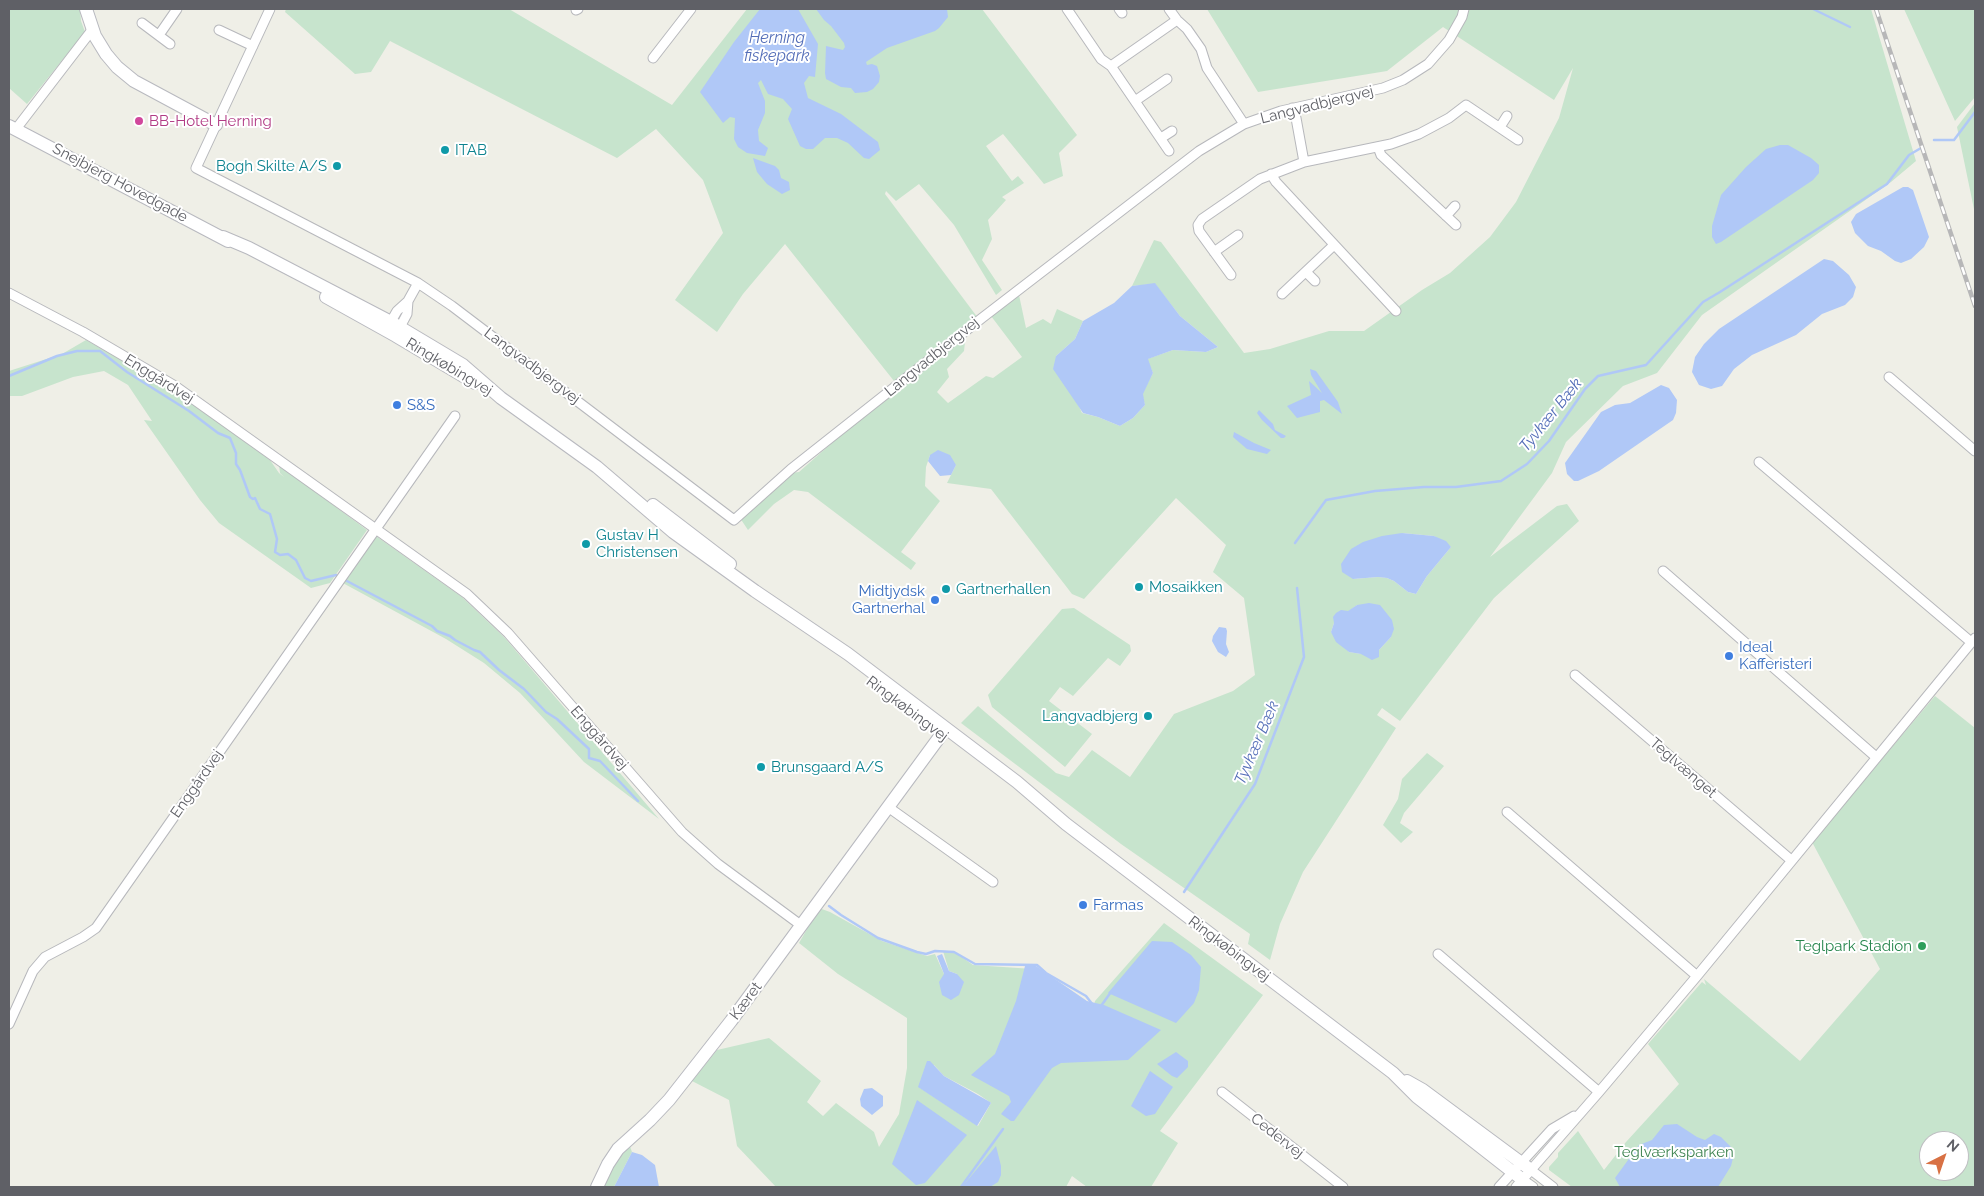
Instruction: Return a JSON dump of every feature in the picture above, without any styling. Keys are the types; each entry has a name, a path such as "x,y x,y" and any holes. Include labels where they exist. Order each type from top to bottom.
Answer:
{"street":[{"path":"86,9 92,30 106,54 126,75 216,125 270,9"},
{"path":"158,35 177,9"},
{"path":"653,58 691,9"},
{"path":"1067,9 1101,59 1110,66 1170,151"},
{"path":"1170,9 1201,49 1207,68 1244,124"},
{"name":"Langvadbjergvej","path":"216,125 196,168 418,283 452,306 734,520 792,469 982,318 1199,151 1244,124 1292,108 1383,88 1403,80 1428,64 1450,40 1464,9"},
{"path":"1110,66 1177,20"},
{"path":"142,23 170,44"},
{"path":"11,126 92,30"},
{"path":"219,30 253,46"},
{"path":"1135,102 1167,79"},
{"path":"1231,275 1198,231 1198,225 1202,219 1249,186 1272,174 1304,162 1378,147 1419,134 1449,118 1466,105 1518,140"},
{"path":"1292,108 1296,118 1304,162"},
{"path":"1500,127 1507,116"},
{"name":"Snejbjerg Hovedgade","path":"11,126 223,237 249,248 395,327"},
{"path":"1161,138 1172,131"},
{"path":"1378,147 1381,155 1456,225"},
{"path":"1272,174 1276,182 1396,311"},
{"path":"1446,216 1454,206"},
{"path":"1214,252 1238,234"},
{"path":"1282,294 1334,245"},
{"path":"1306,272 1315,281"},
{"path":"395,327 397,311 408,301 418,283"},
{"name":"Enggårdvej","path":"9,293 83,332 175,386 467,594 508,633 682,832 718,864 802,926"},
{"path":"395,327 407,314 408,301"},
{"name":"Ringkøbingvej","path":"395,327 454,360 501,398"},
{"name":"Ringkøbingvej","path":"395,327 501,398 597,468 673,532 723,569 866,668 1023,787 1066,824 1393,1073 1423,1090 1523,1177 1553,1187"},
{"path":"1889,377 1975,451"},
{"name":"Enggårdvej","path":"9,1024 33,971 45,957 84,938 96,928 455,416"},
{"path":"1499,1187 1523,1177 1599,1092 1697,976 1973,640 1759,462"},
{"path":"1663,571 1876,757"},
{"name":"Ringkøbingvej","path":"800,623 835,654 1028,802 1066,824"},
{"name":"Teglvænget","path":"1575,675 1791,860"},
{"name":"Kæret","path":"598,1187 608,1164 618,1149 669,1100 731,1021 941,735"},
{"path":"888,807 993,882"},
{"path":"1507,812 1697,976"},
{"path":"1438,954 1599,1092"},
{"name":"Cedervej","path":"1222,1092 1330,1183 1343,1187"}],"green space":[{"path":"9,9 80,9 81,21 85,32 27,104 9,88"},
{"path":"286,9 509,9 672,105 747,9 982,9 1077,135 1059,153 1063,176 1044,184 1003,134 986,146 1012,181 1018,176 1024,183 1002,197 1006,200 988,220 992,239 982,260 1002,290 996,295 954,225 919,184 896,201 886,191 885,194 978,318 894,381 785,244 743,294 717,332 675,300 723,233 703,180 656,129 617,158 390,41 371,72 355,74 285,12"},
{"path":"1207,9 1871,9 1916,161 1891,182 1702,315 1657,373 1623,386 1566,442 1552,473 1490,557 1557,506 1567,504 1579,521 1494,598 1400,721 1382,708 1377,715 1396,728 1303,872 1280,924 1270,960 1248,944 1250,934 1121,844 961,723 978,706 1056,773 1069,777 1092,750 1130,777 1174,714 1233,691 1255,675 1244,598 1213,572 1226,545 1176,498 1084,599 1072,594 991,489 947,483 956,465 930,455 926,467 925,486 940,501 901,552 916,563 911,570 808,492 794,490 774,504 748,530 740,518 791,473 799,472 851,426 966,333 964,351 947,369 949,377 937,392 948,403 986,376 993,378 1022,357 991,316 1019,295 1026,328 1043,319 1051,324 1057,309 1083,321 1075,339 1056,356 1082,413 1120,426 1133,418 1145,405 1142,394 1153,373 1147,359 1173,350 1206,352 1218,347 1180,316 1155,284 1132,286 1154,240 1161,242 1244,353 1270,349 1329,331 1364,331 1422,290 1450,273 1490,237 1516,202 1559,118 1573,68 1554,100 1443,27 1387,71 1258,92","holes":["1402,533 1434,536 1451,547 1427,576 1416,594 1408,592 1387,578 1353,579","1357,605 1391,637 1379,650 1361,654 1349,652 1331,632 1334,623"]},
{"path":"1904,9 1975,9 1975,97 1955,121"},
{"path":"1975,103 1975,214 1957,127"},
{"path":"86,340 172,389 270,460 279,473 284,477 280,473 279,465 367,530 330,583 311,588 219,523 200,500 144,420 152,421 128,385 104,371 73,377 22,396 9,396 9,371 62,354"},
{"path":"376,536 462,597 505,638 659,819 584,762 520,693 484,663 446,639 341,582"},
{"path":"1074,608 1130,645 1131,651 1120,666 1108,658 1073,696 1060,687 1049,701 1092,734 1065,767 992,707 988,695 1062,609"},
{"name":"Teglpark Stadion","path":"1935,696 1975,728 1975,1187 1572,1187 1549,1170 1549,1167 1558,1157 1558,1153 1578,1131 1604,1170 1626,1142 1679,1084 1648,1044 1702,982 1706,985 1704,979 1800,1061 1880,969 1812,842"},
{"path":"1427,753 1444,766 1404,813 1400,823 1413,832 1401,843 1383,825 1398,799 1402,779"},
{"path":"819,908 830,912 882,941 927,956 935,954 944,974 957,974 949,971 943,951 956,953 973,965 1033,969 1093,1009 1095,1001 1164,923 1263,995 1160,1131 1178,1143 1151,1187 1087,1187 1072,1176 1066,1187 776,1187 737,1146 729,1100 692,1081 717,1050 769,1038 821,1081 807,1102 823,1116 836,1103 874,1132 879,1147 899,1114 907,1068 907,1018 838,974 799,943","holes":["934,1065 944,1076 991,1103 978,1126 919,1087"]},
{"path":"629,1144 632,1152 614,1187 601,1187 610,1167"}],"water":[{"name":"Herning fiskepark","path":"760,9 798,9 818,44 815,77 809,76 804,83 808,98 841,114 878,142 880,150 869,159 864,158 848,143 837,138 825,138 813,149 806,149 800,146 788,119 792,109 783,99 768,94 761,80 758,83 765,101 765,113 758,130 759,141 768,148 765,156 747,153 738,147 734,139 735,118 730,117 723,123 700,92 734,42"},
{"name":"Herning fiskepark","path":"816,9 947,9 948,17 935,31 887,48 866,62 867,65 877,66 880,76 879,82 873,89 867,92 855,93 851,88 841,87 826,79 826,46 843,50 845,47 844,43"},
{"path":"1788,145 1811,158 1819,165 1819,173 1813,180 1716,244 1712,237 1712,226 1721,195 1746,167 1766,149"},
{"path":"753,158 775,166 779,170 781,178 789,182 790,190 782,194 767,184 757,172"},
{"path":"1903,187 1913,190 1929,237 1924,247 1911,259 1901,263 1881,251 1868,246 1855,233 1851,222 1856,214"},
{"path":"1824,259 1833,261 1849,275 1856,287 1853,297 1845,305 1822,314 1796,335 1752,355 1734,369 1722,386 1711,389 1699,385 1692,372 1695,357 1704,344 1719,329"},
{"path":"1155,283 1180,316 1218,347 1206,352 1173,350 1148,359 1153,373 1143,394 1145,405 1133,418 1120,426 1083,413 1053,369 1056,356 1075,339 1083,321 1114,303 1132,286"},
{"path":"1310,369 1316,371 1338,402 1342,414 1324,400 1320,401 1320,412 1297,418 1287,406 1311,395 1309,381 1322,393 1311,375"},
{"path":"1661,385 1669,388 1677,400 1676,413 1673,420 1599,471 1574,481 1567,474 1565,463 1601,412 1615,405 1630,403"},
{"path":"1259,410 1273,424 1275,430 1286,436 1284,438 1281,438 1262,420 1257,413"},
{"path":"1234,432 1271,450 1267,454 1247,449 1233,437"},
{"path":"938,450 950,455 956,465 951,475 940,476 928,461 930,455"},
{"path":"1402,533 1434,536 1446,541 1451,547 1427,576 1416,594 1408,592 1387,578 1353,579 1342,572 1341,564 1351,549 1363,542 1382,536"},
{"path":"1369,603 1380,605 1392,620 1394,629 1391,637 1379,650 1379,657 1372,660 1361,654 1349,652 1336,642 1331,632 1334,623 1333,617 1336,613 1341,610 1348,611 1357,605"},
{"path":"1219,627 1226,628 1227,631 1226,644 1229,652 1226,657 1218,652 1212,641"},
{"path":"1152,941 1172,942 1191,955 1201,967 1199,990 1194,1003 1176,1023 1108,993"},
{"path":"942,954 949,971 957,974 964,982 959,995 951,1000 942,995 939,982 944,974 937,956"},
{"path":"1025,966 1036,966 1087,1001 1104,1005 1161,1030 1128,1060 1061,1063 1052,1068 1014,1121 1011,1121 1001,1114 1011,1102 1009,1096 971,1075 995,1054 1016,1001"},
{"path":"1176,1052 1188,1061 1188,1067 1177,1078 1157,1064"},
{"path":"927,1061 930,1061 944,1076 991,1103 977,1126 918,1087"},
{"path":"1150,1071 1173,1087 1155,1114 1146,1116 1131,1106"},
{"path":"872,1088 883,1096 883,1106 872,1115 861,1106 860,1099 864,1089"},
{"path":"917,1100 967,1135 925,1183 916,1185 892,1164"},
{"path":"1677,1124 1705,1140 1714,1134 1721,1137 1731,1147 1733,1158 1731,1166 1718,1187 1620,1187 1615,1178 1639,1145 1652,1140 1664,1125"},
{"path":"996,1146 1001,1166 1001,1175 998,1182 990,1187 962,1187"},
{"path":"632,1152 642,1155 655,1165 659,1187 614,1187"}],"waterway":[{"path":"1813,9 1850,27"},
{"name":"Tyvkær Bæk","path":"1934,140 1954,140 1975,112"},
{"name":"Tyvkær Bæk","path":"1295,543 1326,500 1375,491 1424,487 1456,487 1501,481 1527,464 1549,441 1585,389 1598,376 1646,365 1703,302 1887,184 1909,155 1921,148"},
{"path":"9,376 57,356 77,351 100,351 127,372 189,411 218,433 230,438 236,453 236,464 250,497 255,498 260,509 270,514 277,539 275,552 280,555 288,554 296,560 305,578 311,581 336,575"},
{"path":"345,580 432,626 437,631 480,652 499,670 524,689 546,712 557,719 589,749 589,758 600,761 638,801"},
{"name":"Tyvkær Bæk","path":"1184,892 1255,784 1304,657 1297,588"},
{"path":"829,906 878,938 917,952 926,954 935,951 954,952 975,964 1037,965 1046,973 1086,996 1093,1005"},
{"name":"Tyvkær Bæk","path":"1101,1006 1111,992"},
{"name":"Tyvkær Bæk","path":"961,1187 1003,1129"}],"railway":[{"path":"1876,9 1975,306"}],"place":[{"name":"BB-Hotel Herning","path":"139,121"},
{"name":"ITAB","path":"445,150"},
{"name":"Bogh Skilte A/S","path":"337,166"},
{"name":"S&S","path":"397,405"},
{"name":"Gustav H Christensen","path":"586,544"},
{"name":"Mosaikken","path":"1139,587"},
{"name":"Gartnerhallen","path":"946,589"},
{"name":"Midtjydsk Gartnerhal","path":"935,600"},
{"name":"Ideal Kafferisteri","path":"1729,656"},
{"name":"Langvadbjerg","path":"1148,716"},
{"name":"Brunsgaard A/S","path":"761,767"},
{"name":"Farmas","path":"1083,905"},
{"name":"Teglpark Stadion","path":"1922,946"}],"park label":[{"name":"Teglværksparken","path":"1674,1152"}]}
